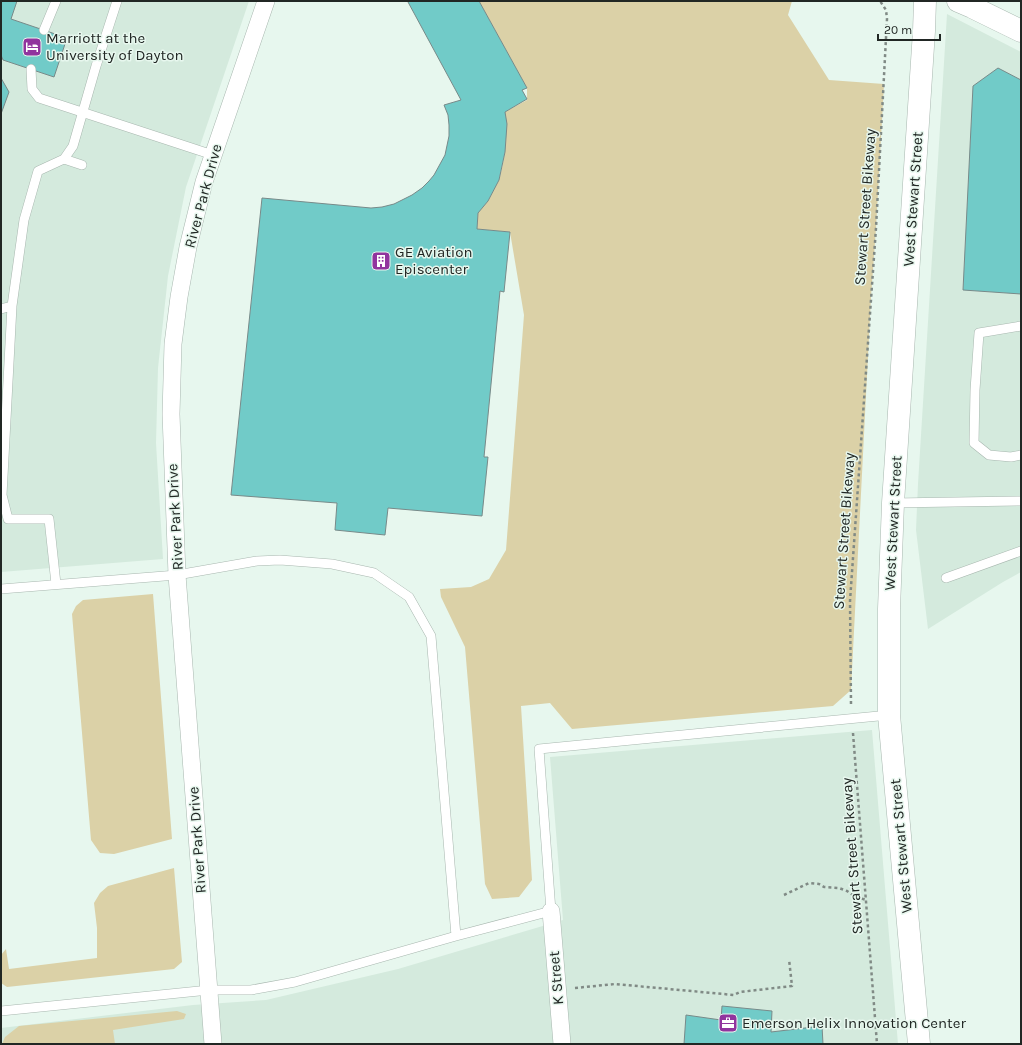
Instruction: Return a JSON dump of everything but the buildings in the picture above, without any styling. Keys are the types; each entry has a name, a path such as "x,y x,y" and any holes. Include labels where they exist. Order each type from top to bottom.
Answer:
{"main road":[{"name":"West Stewart Street","path":"919,1044 889,715 889,609 893,503 924,39 925,1"},
{"path":"958,1 1021,31"}],"street":[{"name":"River Park Drive","path":"213,1044 177,575 171,421 173,344 188,247 204,182 266,1"},
{"name":"K Street","path":"551,911 562,1044"}],"lane":[{"path":"44,30 56,1"},
{"path":"56,584 49,519 8,519 2,495 12,306 24,220 38,171 64,159 72,146 117,1"},
{"path":"31,69 32,89 39,98 213,155"},
{"path":"64,159 82,165"},
{"path":"1,309 12,306"},
{"path":"1021,326 978,333 974,444 989,454 1011,457 1021,455"},
{"path":"893,503 1021,501"},
{"path":"946,578 1021,551"},
{"path":"1,589 177,575 257,562 280,560 332,564 374,573 409,597 431,636 456,936"},
{"path":"1,1011 209,990 251,990 295,982 456,936 551,911 538,749 889,715"}],"path":[{"name":"Stewart Street Bikeway","path":"877,1044 850,690 850,600 876,228 887,19 886,10 880,1"},
{"path":"784,895 809,883 820,884 824,888 839,888 854,896 866,900"},
{"path":"572,988 615,984 734,995 740,992 792,986 789,959"}],"shaded area":[{"path":"1,1 249,1 186,187 168,276 158,368 156,443 163,559 1,572"},
{"path":"479,1 792,1 788,15 829,80 884,84 871,297 851,690 833,706 572,729 550,703 521,706 532,880 519,897 492,899 485,884 465,647 441,597 440,589 471,587 489,579 506,550 524,315 510,232 477,229 478,213 488,201 499,180 502,168 505,152 505,112 527,100 527,88"},
{"path":"947,14 1021,52 1021,572 928,629 916,530"},
{"path":"153,594 172,839 114,854 100,853 91,840 72,614 76,606 83,600"},
{"path":"872,730 898,1044 1,1044 1,1028 193,1005 266,1000 398,969 563,920 550,757"},
{"path":"174,868 182,962 174,969 7,987 1,983 1,955 6,949 9,969 97,958 97,928 94,903 100,893 108,886"},
{"path":"177,1011 186,1014 184,1019 113,1030 115,1044 2,1044 5,1037 19,1026"}],"place":[{"name":"Marriott at the University of Dayton","path":"32,47"},
{"name":"GE Aviation Episcenter","path":"381,261"},
{"name":"Emerson Helix Innovation Center","path":"728,1023"}]}
